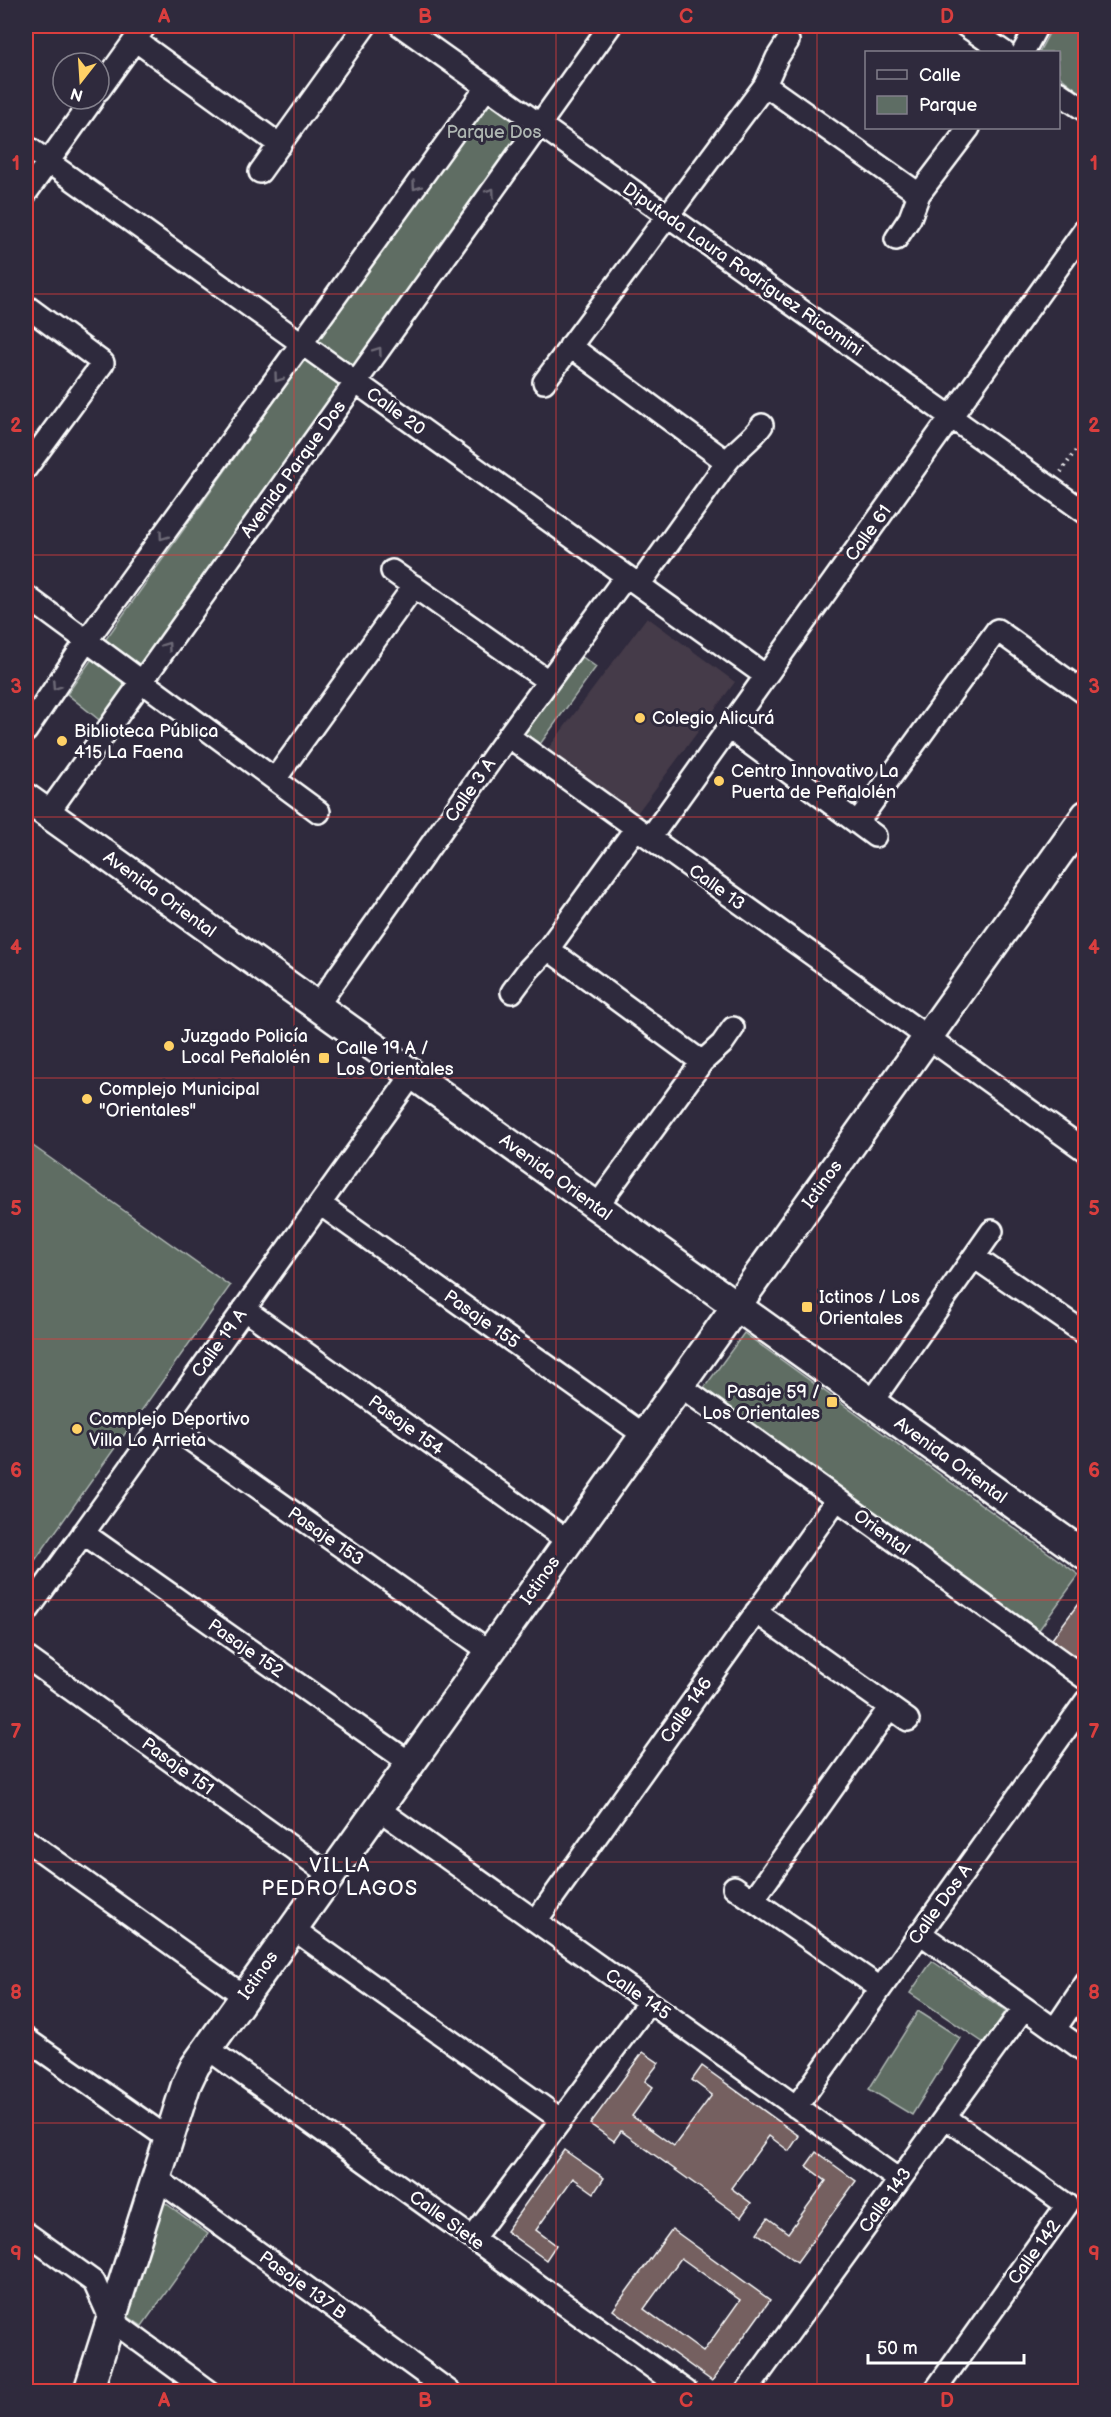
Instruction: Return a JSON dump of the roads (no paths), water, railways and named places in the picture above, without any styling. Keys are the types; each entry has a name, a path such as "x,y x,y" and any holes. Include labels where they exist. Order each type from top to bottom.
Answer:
{"street":[{"path":"260,172 365,26"},
{"name":"Diputada Laura Rodríguez Ricomini","path":"401,26 426,33 487,87 1086,513"},
{"name":"Avenida Parque Dos","path":"37,806 142,682 610,26"},
{"path":"966,26 1003,51"},
{"path":"1024,51 1037,26"},
{"path":"111,73 140,33 280,144"},
{"path":"544,382 765,85 777,58 788,41"},
{"path":"765,85 919,194"},
{"path":"26,731 87,640 487,87"},
{"path":"1060,93 1086,111"},
{"path":"26,193 84,111"},
{"path":"896,239 910,218 919,194 968,129"},
{"name":"Calle 20","path":"26,146 766,676"},
{"name":"Calle 61","path":"512,992 729,728 1086,228"},
{"path":"26,306 103,363 26,468"},
{"path":"570,346 727,462"},
{"name":"Calle 3 A","path":"317,1006 548,681 632,581 734,453 753,439 762,425"},
{"path":"392,571 548,681"},
{"path":"275,779 414,586"},
{"path":"26,596 319,812"},
{"path":"857,823 997,630 1086,694"},
{"path":"729,728 875,836"},
{"name":"Calle 13","path":"508,736 1086,1151"},
{"name":"Avenida Oriental","path":"37,806 1086,1556"},
{"name":"Ictinos","path":"88,2391 186,2085 207,2048 1086,815"},
{"path":"549,949 702,1062"},
{"path":"597,1206 702,1062 722,1044 733,1029"},
{"name":"Calle 19 A","path":"26,1612 413,1074"},
{"name":"Pasaje 155","path":"320,1204 644,1435"},
{"path":"871,1402 992,1231"},
{"path":"974,1257 1086,1334"},
{"name":"Pasaje 154","path":"244,1309 568,1541"},
{"name":"Oriental","path":"679,1385 1086,1678"},
{"name":"Pasaje 153","path":"164,1421 489,1652"},
{"name":"Calle 146","path":"536,1921 837,1499"},
{"name":"Pasaje 152","path":"82,1533 410,1763"},
{"path":"756,1612 908,1720"},
{"name":"Pasaje 151","path":"26,1657 330,1875"},
{"name":"Calle Dos A","path":"796,2107 1086,1701"},
{"path":"753,1900 890,1707"},
{"name":"Calle 145","path":"377,1808 899,2180"},
{"path":"26,1840 244,1996"},
{"path":"734,1887 880,1988"},
{"path":"292,1928 560,2119"},
{"path":"920,1933 1086,2052"},
{"path":"1054,2029 1086,1983"},
{"path":"473,2238 649,2002"},
{"name":"Calle 143","path":"746,2391 1024,2008"},
{"path":"26,2039 169,2139"},
{"name":"Calle Siete","path":"207,2048 687,2391"},
{"name":"Calle 142","path":"934,2391 1067,2205 945,2117"},
{"name":"Pasaje 137 B","path":"156,2178 450,2391"},
{"path":"26,2233 94,2282 111,2320 209,2391"}],"place":[{"name":"Colegio Alicurá","path":"640,718"},
{"name":"Biblioteca Pública 415 La Faena","path":"62,741"},
{"name":"Centro Innovativo La Puerta de Peñalolén","path":"719,781"},
{"name":"Juzgado Policía Local Peñalolén","path":"169,1046"},
{"name":"Calle 19 A / Los Orientales","path":"324,1058"},
{"name":"Complejo Municipal \"Orientales\"","path":"87,1099"},
{"name":"Ictinos / Los Orientales","path":"807,1307"},
{"name":"Pasaje 59 / Los Orientales","path":"832,1402"},
{"name":"Complejo Deportivo Villa Lo Arrieta","path":"77,1429"}],"district":[{"name":"VILLA PEDRO LAGOS","path":"340,1876"}],"park label":[{"name":"Parque Dos","path":"494,132"}]}
